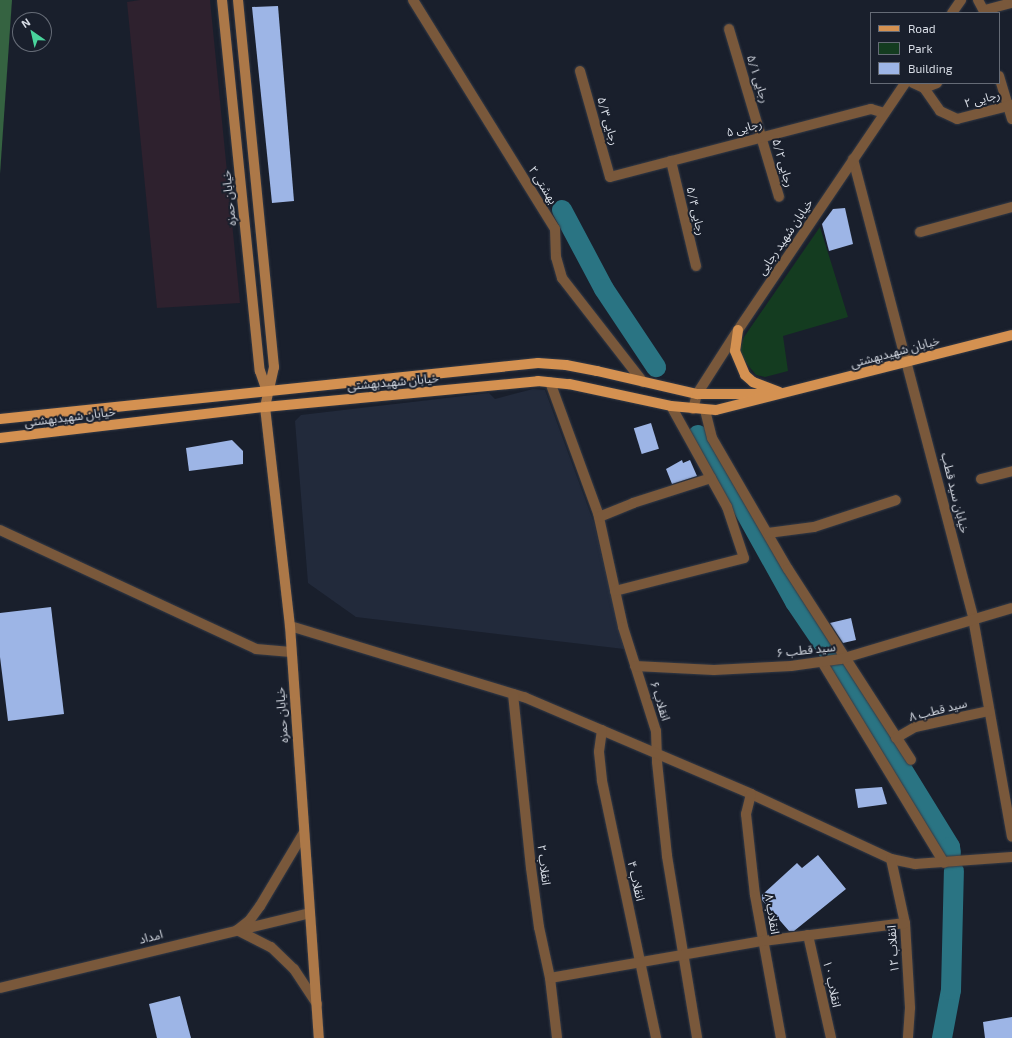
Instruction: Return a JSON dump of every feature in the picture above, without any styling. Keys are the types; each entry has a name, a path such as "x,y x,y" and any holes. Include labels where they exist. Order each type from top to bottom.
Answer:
{"main road":[{"name":"خیابان حمزه","path":"222,0 260,371 267,392"},
{"name":"خیابان حمزه","path":"238,0 274,367 267,392 265,407 290,626 303,834 319,1038"},
{"path":"738,330 735,351 744,375 753,382 785,394"},
{"name":"خیابان شهیدبهشتی","path":"0,438 265,407 538,381 570,384 671,406 716,410 785,394 1012,335"},
{"name":"خیابان شهیدبهشتی","path":"0,419 538,363 574,366 697,394 785,394"}],"street":[{"name":"بهشتی ۲","path":"413,0 555,229 556,257 562,278 643,382"},
{"path":"953,12 961,0"},
{"path":"978,0 985,11 1012,3"},
{"name":"رجایی ۵/۱","path":"729,29 761,136"},
{"name":"رجایی ۵/۳","path":"580,70 610,178"},
{"path":"1000,79 1010,105 1012,119"},
{"name":"خیابان شهید رجایی","path":"693,409 697,394 738,330 904,84"},
{"path":"915,84 924,88 935,84"},
{"name":"رجایی ۲","path":"924,88 940,111 957,119 1010,105"},
{"name":"رجایی ۵","path":"610,178 761,136 871,109 884,113"},
{"name":"رجایی ۵/۲","path":"761,136 779,196"},
{"name":"خیابان سید قطب","path":"853,159 973,618 1012,837"},
{"name":"رجایی ۵/۴","path":"671,161 696,266"},
{"path":"920,232 1012,207"},
{"name":"انقلاب ۶","path":"550,382 584,470 599,517 615,591 635,666 656,731 656,753 667,856 697,1038"},
{"path":"615,591 744,558 727,507 671,406"},
{"path":"705,410 712,438 768,534 844,658 911,760"},
{"path":"981,479 1012,471"},
{"path":"599,517 633,503 711,478"},
{"path":"768,534 814,526 896,500"},
{"path":"0,530 256,649 291,652"},
{"name":"سید قطب ۶","path":"635,666 714,670 822,662 844,658 973,618 1012,608"},
{"path":"290,626 512,694 602,730 751,794 890,859 915,864 1012,857"},
{"path":"822,662 944,862"},
{"name":"انقلاب ۲","path":"512,694 531,868 539,927 550,978 557,1038"},
{"name":"سید قطب ۸","path":"896,738 915,727 989,711"},
{"name":"انقلاب ۴","path":"602,730 599,752 602,781 656,1038"},
{"name":"انقلاب ۸","path":"751,794 746,814 763,941 781,1038"},
{"path":"303,834 260,906 250,920 237,930 271,947 294,969 317,1004"},
{"name":"انقلاب ۱۲","path":"890,859 905,923 910,1008 908,1038"},
{"name":"امداد","path":"0,988 309,913"},
{"path":"550,978 641,961 808,934 905,923"},
{"name":"انقلاب ۱۰","path":"808,934 831,1038"}],"shaded area":[{"path":"140,0 210,0 240,303 157,308 127,2"},
{"path":"533,389 545,390 594,523 624,649 356,617 308,583 295,421 301,415 489,393 495,399"}],"green space":[{"path":"0,0 12,0 0,174"},
{"path":"820,227 848,317 783,336 788,371 765,377 756,375 743,359 740,349 744,337"}],"building":[{"path":"278,6 294,201 272,203 252,7"},
{"path":"845,208 853,244 829,251 822,224 833,209"},
{"path":"651,423 659,449 642,454 634,428"},
{"path":"232,440 243,451 243,464 189,471 186,448"},
{"path":"682,460 683,463 690,460 697,476 672,484 666,469"},
{"path":"51,607 64,714 8,721 0,657 0,613"},
{"path":"851,618 856,640 843,643 830,623"},
{"path":"882,787 887,804 858,808 855,789"},
{"path":"818,855 846,889 794,931 789,931 762,900 762,895 797,863 802,868"},
{"path":"180,996 191,1038 157,1038 149,1004"},
{"path":"1012,1017 1012,1038 985,1038 983,1022"}],"waterway":[{"path":"562,210 604,289 656,367"},
{"path":"698,435 735,494 795,602 829,652"},
{"path":"840,668 950,847 951,853"},
{"path":"942,1038 951,990 954,871"}]}
